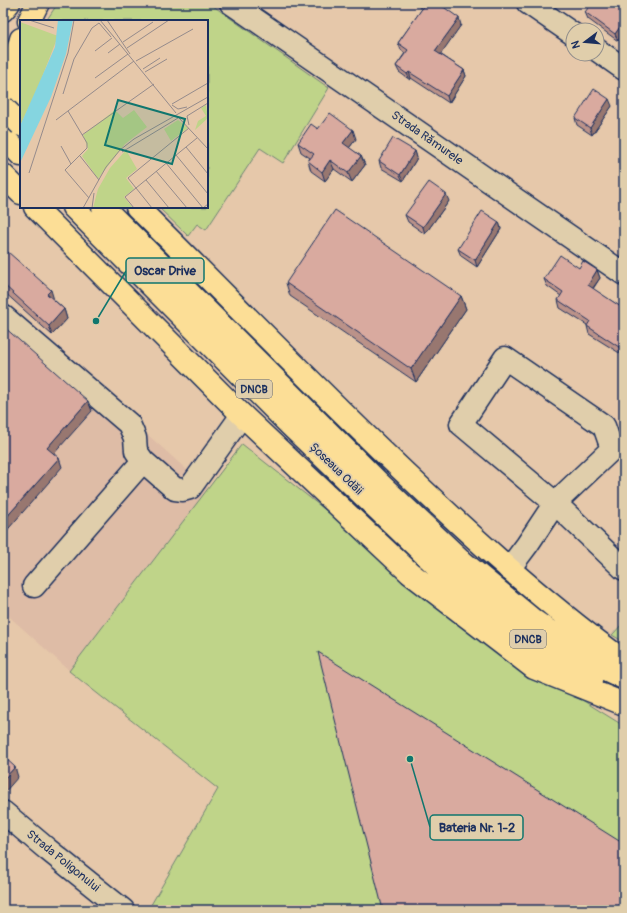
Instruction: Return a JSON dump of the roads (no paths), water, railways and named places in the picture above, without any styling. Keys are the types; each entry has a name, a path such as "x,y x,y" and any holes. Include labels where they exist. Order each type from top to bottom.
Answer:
{"main road":[{"path":"3,10 9,3"},
{"path":"30,20 38,3"},
{"path":"3,117 12,98 12,78 20,42"},
{"path":"3,107 20,124"},
{"path":"3,137 20,154"},
{"path":"3,175 20,192"},
{"path":"36,208 242,415 410,573 534,668 624,702"},
{"name":"Șoseaua Odăii","path":"74,208 289,424 439,568 509,627 624,702"},
{"name":"Șoseaua Odăii","path":"104,208 380,484 464,563 533,620 603,668 624,678"},
{"path":"138,208 324,394 448,515 509,569 591,637 624,661"}],"street":[{"name":"Strada Rămurele","path":"231,3 624,274"},
{"path":"528,3 565,28"},
{"path":"605,56 624,69"},
{"path":"3,316 128,424 135,438 136,451 143,461 175,490 190,488 242,415"},
{"path":"509,569 555,503 618,448 604,426 505,358 461,424 555,503 623,565"},
{"path":"34,586 143,461"},
{"name":"Strada Poligonului","path":"3,812 123,910"}],"place":[{"name":"Oscar Drive","path":"96,321"},
{"name":"Bateria Nr. 1-2","path":"410,759"}]}
